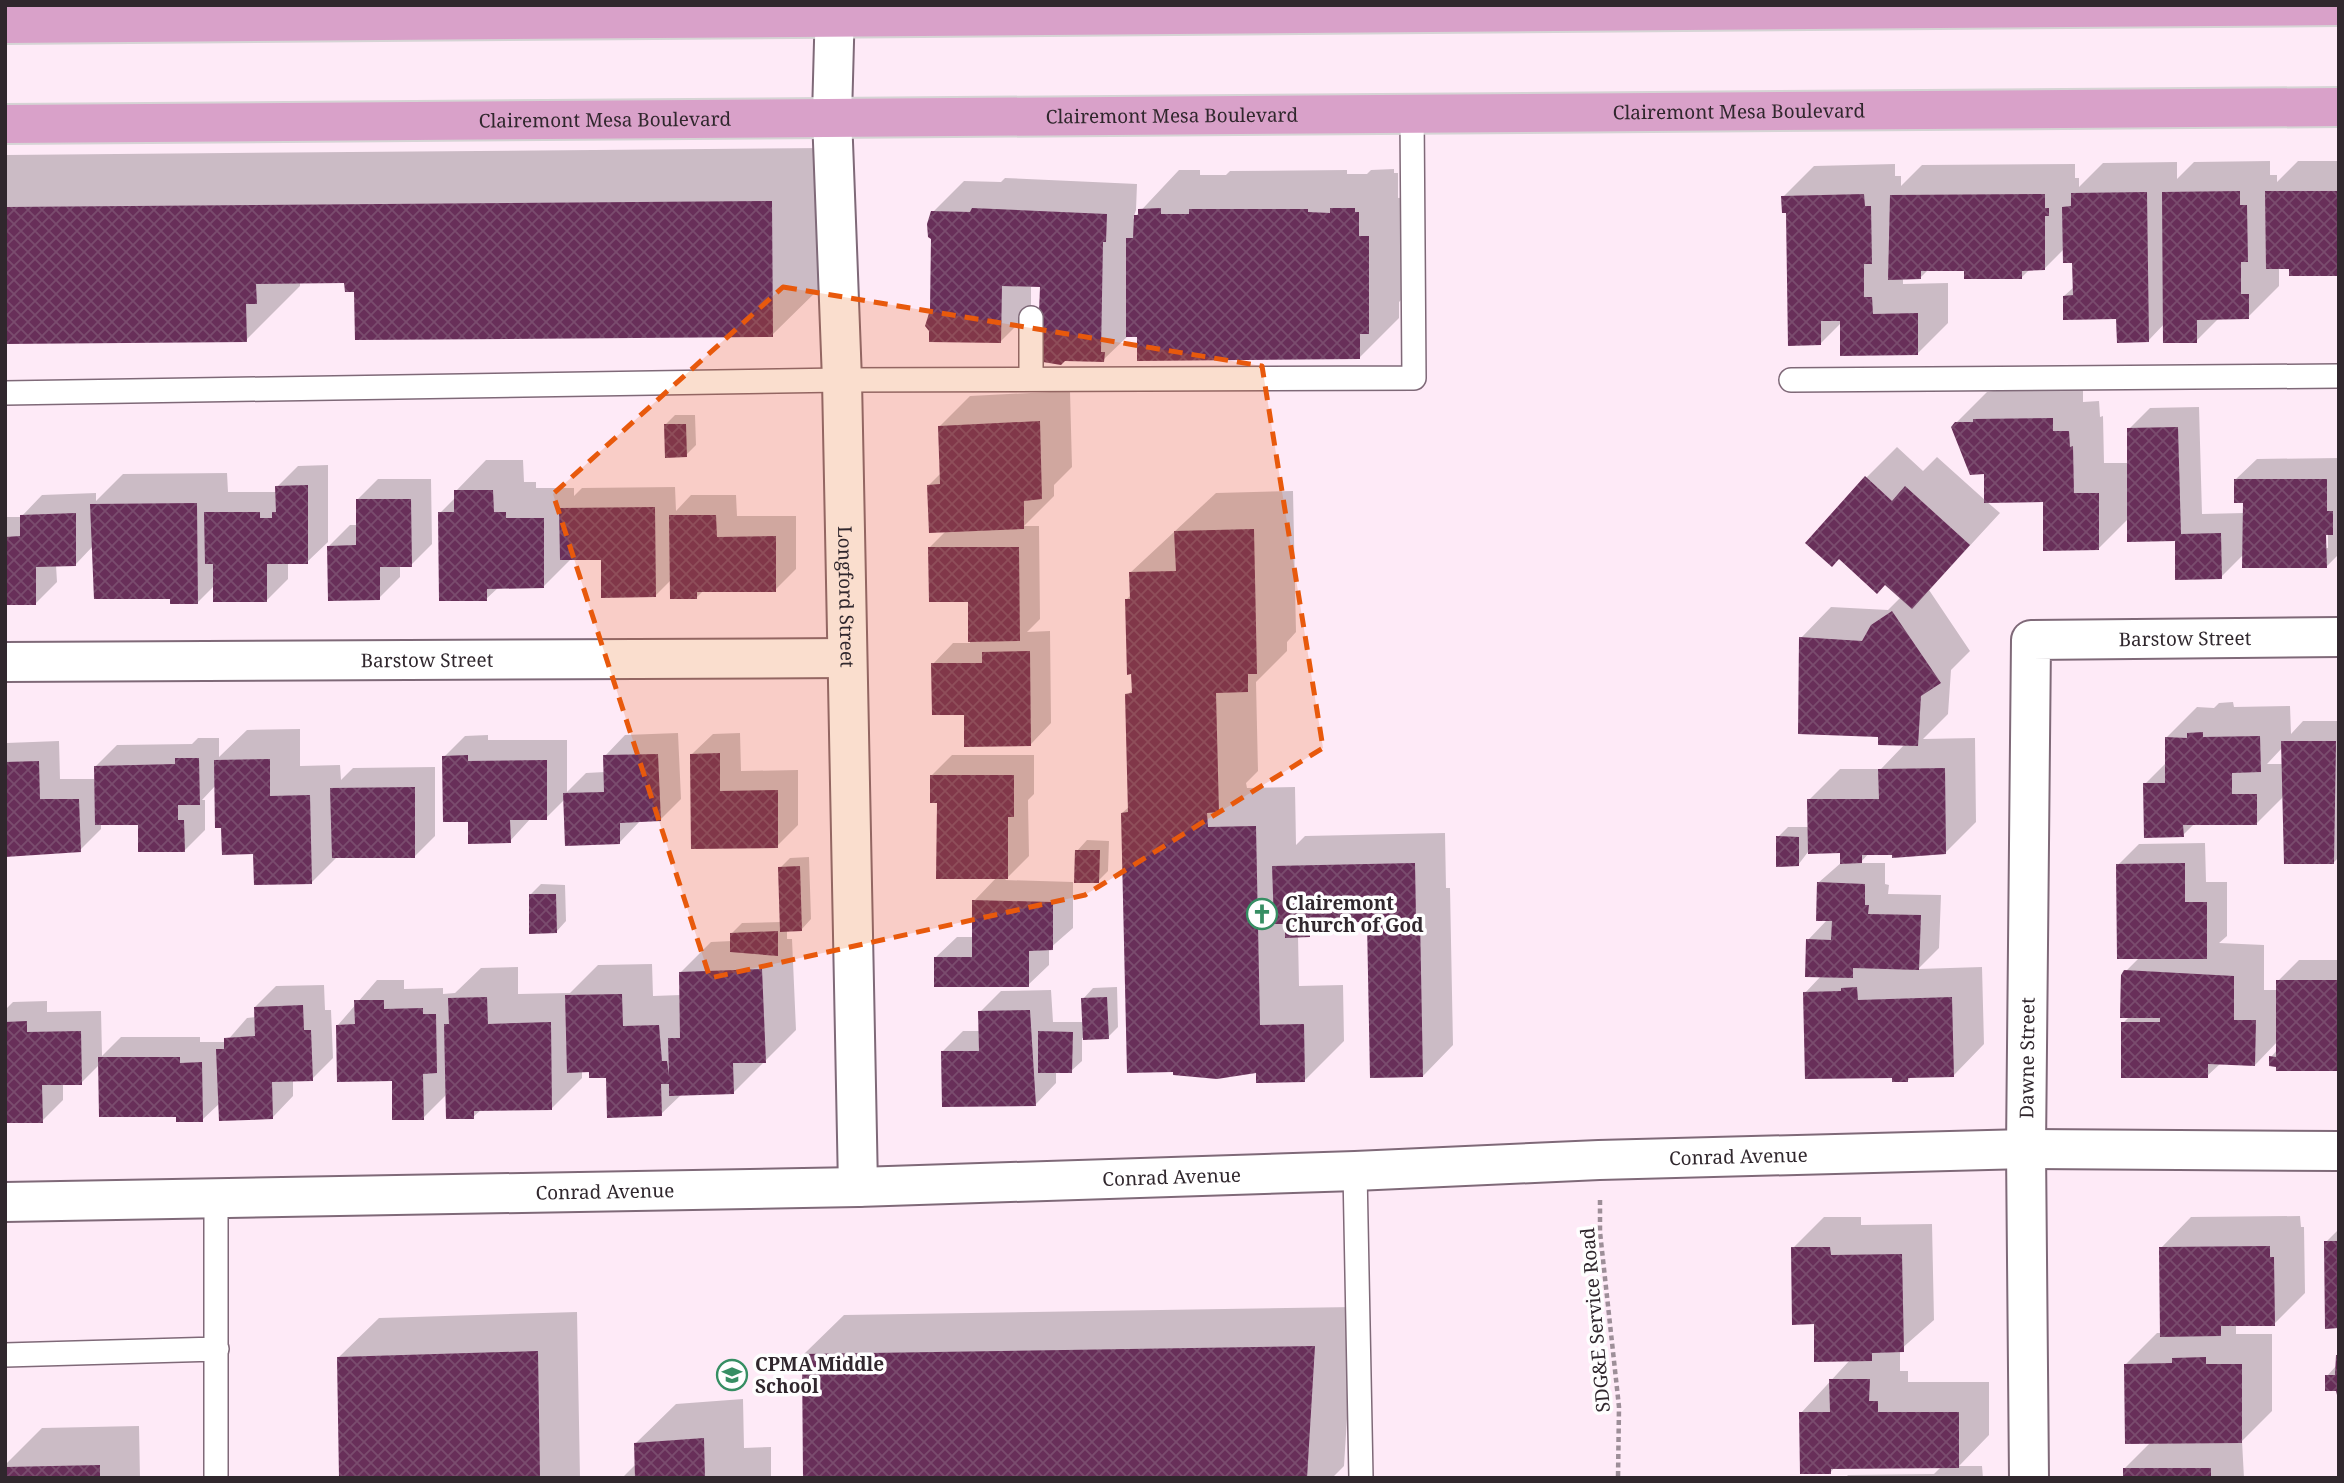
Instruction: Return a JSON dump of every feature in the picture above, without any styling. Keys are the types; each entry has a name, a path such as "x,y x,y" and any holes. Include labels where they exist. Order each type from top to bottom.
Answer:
{"main road":[{"path":"5,24 834,12 2339,6"},
{"name":"Clairemont Mesa Boulevard","path":"5,124 2339,107"}],"street":[{"name":"Longford Street","path":"834,12 832,116 842,380 858,1187"},
{"name":"Barstow Street","path":"2031,640 2339,637"},
{"name":"Dawne Street","path":"2029,1478 2026,1149 2031,640"},
{"name":"Barstow Street","path":"5,662 847,658"},
{"name":"Conrad Avenue","path":"5,1202 216,1196 858,1187 1355,1171 1599,1160 2026,1149 2339,1151"}],"lane":[{"path":"5,393 842,380 1414,378 1412,113"},
{"path":"1031,318 1031,379"},
{"path":"1791,380 2339,376"},
{"path":"1355,1171 1361,1478"},
{"path":"216,1196 216,1478"},
{"path":"5,1355 217,1349"}],"path":[{"name":"SDG&E Service Road","path":"1599,1160 1600,1232 1619,1407 1618,1478"}],"highlighted area":[{"path":"783,287 1262,366 1323,748 1085,895 710,978 553,494"}],"building":[{"path":"2240,191 2240,205 2247,205 2248,262 2241,262 2241,294 2249,294 2249,319 2197,320 2197,343 2163,343 2162,192"},
{"path":"2265,191 2339,191 2339,276 2289,276 2289,269 2266,269"},
{"path":"2147,192 2149,342 2117,343 2116,319 2063,320 2063,296 2073,295 2072,263 2063,263 2062,207 2071,206 2071,193"},
{"path":"1864,194 1865,206 1871,206 1872,264 1864,264 1864,297 1872,297 1873,314 1918,313 1918,355 1840,356 1840,321 1821,321 1821,345 1788,346 1786,213 1782,213 1781,196"},
{"path":"2045,194 2045,208 2049,208 2049,216 2045,216 2045,270 2022,271 2022,279 1964,279 1964,271 1921,271 1921,279 1888,280 1890,195"},
{"path":"772,201 773,337 355,340 354,292 345,292 344,283 256,284 257,304 246,304 247,342 5,344 5,207"},
{"path":"972,208 1107,214 1106,242 1103,242 1101,352 1105,352 1104,362 1065,361 1061,365 1037,361 1040,287 1002,286 1001,343 929,342 929,331 925,326 930,310 931,239 928,237 927,224 931,211 970,212"},
{"path":"1161,208 1161,214 1189,214 1189,209 1308,209 1308,212 1330,213 1330,208 1355,208 1355,212 1359,212 1359,236 1369,236 1369,334 1360,334 1360,359 1137,361 1137,337 1126,337 1126,238 1133,238 1134,215 1138,215 1138,209"},
{"path":"2053,418 2053,431 2069,431 2070,447 2073,446 2074,493 2099,493 2099,550 2043,551 2043,502 1984,503 1984,474 1970,475 1951,427 1955,422 1973,422 1973,419"},
{"path":"1040,421 1042,499 1024,501 1024,529 929,533 927,485 940,484 938,426"},
{"path":"664,424 686,424 687,457 665,458"},
{"path":"2178,427 2181,534 2221,533 2222,579 2175,580 2175,541 2127,542 2127,428"},
{"path":"1865,476 1892,501 1905,486 1970,545 1912,609 1885,585 1877,594 1839,559 1832,567 1805,543"},
{"path":"2234,479 2327,479 2327,511 2333,511 2333,535 2326,535 2327,568 2242,568 2243,503 2234,503"},
{"path":"308,485 308,564 267,564 267,602 213,602 213,564 205,564 204,512 260,512 260,518 272,518 272,512 276,512 275,486"},
{"path":"454,490 493,490 494,512 506,512 506,518 544,518 544,588 487,589 487,601 439,601 438,512 454,512"},
{"path":"356,499 411,499 412,567 380,567 380,600 328,601 327,546 356,545"},
{"path":"197,503 198,604 170,604 170,599 94,599 90,504"},
{"path":"655,507 656,597 601,598 601,560 560,560 559,508"},
{"path":"76,513 76,566 36,567 36,605 5,605 5,537 20,536 20,515"},
{"path":"669,515 716,515 717,537 776,536 776,592 697,592 697,599 670,599"},
{"path":"1254,529 1257,674 1248,674 1248,692 1216,693 1219,812 1207,813 1208,827 1256,826 1260,1025 1304,1024 1305,1082 1256,1083 1256,1073 1217,1079 1173,1075 1173,1072 1127,1073 1121,813 1128,812 1125,694 1132,693 1131,674 1127,675 1125,599 1130,599 1129,572 1176,571 1174,531"},
{"path":"928,547 1019,547 1020,641 968,642 968,602 929,602"},
{"path":"1892,611 1941,683 1921,696 1918,746 1878,745 1878,737 1798,734 1799,637 1862,641 1871,625"},
{"path":"1030,651 1031,746 964,747 964,715 932,715 931,663 982,663 982,652"},
{"path":"2203,732 2203,737 2260,736 2261,772 2232,773 2232,794 2257,794 2257,825 2183,825 2184,837 2144,838 2143,783 2165,783 2165,737 2187,738 2187,733"},
{"path":"2281,741 2336,741 2334,864 2284,864"},
{"path":"720,753 720,791 778,790 778,848 691,849 690,754"},
{"path":"658,754 661,821 620,823 620,844 565,846 563,793 604,792 603,755"},
{"path":"468,755 468,761 547,760 547,820 510,820 511,843 468,844 468,822 443,822 442,756"},
{"path":"175,758 199,758 200,805 178,805 178,820 184,820 185,852 138,852 138,825 95,825 94,766 175,764"},
{"path":"270,759 270,796 310,795 312,884 254,885 253,854 222,855 221,828 215,828 214,760"},
{"path":"39,761 40,799 79,799 81,852 5,857 5,762"},
{"path":"1945,768 1946,854 1892,858 1892,855 1862,855 1862,863 1840,864 1840,853 1808,854 1807,799 1879,799 1878,769"},
{"path":"930,775 1014,775 1014,817 1008,817 1008,879 936,879 937,803 930,803"},
{"path":"415,787 415,858 332,858 330,788"},
{"path":"1776,836 1799,837 1799,866 1776,867"},
{"path":"1075,850 1100,850 1099,883 1074,883"},
{"path":"1415,863 1416,918 1420,918 1423,1077 1370,1078 1367,922 1310,923 1310,937 1285,938 1285,924 1274,924 1272,866"},
{"path":"2185,863 2185,902 2207,902 2207,959 2117,959 2116,864"},
{"path":"800,866 802,931 780,932 778,867"},
{"path":"1817,882 1865,884 1868,914 1921,915 1919,970 1853,968 1853,978 1805,977 1806,939 1831,940 1832,921 1816,921"},
{"path":"529,894 556,894 557,933 529,934"},
{"path":"972,900 1053,902 1053,950 1029,951 1029,987 934,987 934,957 972,957"},
{"path":"778,931 778,956 730,952 730,933"},
{"path":"762,969 766,1063 733,1063 734,1094 669,1096 669,1084 661,1084 662,1116 607,1118 606,1078 589,1078 589,1072 567,1073 565,995 622,994 623,1026 659,1025 662,1061 667,1061 669,1075 668,1038 680,1038 679,972"},
{"path":"2124,970 2234,976 2234,1020 2256,1020 2255,1066 2208,1064 2208,1078 2121,1078 2121,1022 2160,1022 2160,1018 2120,1018 2121,975"},
{"path":"2276,980 2339,980 2339,1071 2276,1071 2276,1067 2269,1066 2269,1056 2276,1057"},
{"path":"1857,987 1858,1000 1952,997 1954,1077 1908,1078 1908,1082 1892,1082 1892,1078 1805,1079 1803,992 1841,991 1841,988"},
{"path":"487,997 488,1024 551,1022 552,1110 474,1111 474,1119 446,1119 444,1024 449,1024 448,998"},
{"path":"1107,997 1109,1039 1083,1040 1081,998"},
{"path":"354,1000 384,1000 384,1009 423,1008 423,1014 436,1014 437,1073 423,1074 424,1120 392,1120 392,1081 337,1082 336,1025 355,1024"},
{"path":"303,1005 304,1030 311,1030 313,1081 272,1082 273,1119 219,1121 216,1049 224,1049 224,1038 255,1036 254,1007"},
{"path":"1030,1010 1036,1106 942,1107 941,1051 979,1051 978,1011"},
{"path":"27,1021 27,1032 81,1031 82,1085 42,1085 43,1123 5,1123 5,1022"},
{"path":"1038,1031 1073,1032 1072,1073 1038,1073"},
{"path":"98,1057 180,1057 180,1063 202,1062 203,1122 176,1122 176,1117 99,1117"},
{"path":"2324,1241 2339,1241 2339,1328 2325,1329"},
{"path":"2270,1246 2270,1257 2274,1257 2275,1326 2221,1326 2221,1336 2160,1337 2159,1247"},
{"path":"1791,1247 1830,1247 1831,1255 1902,1254 1904,1352 1872,1353 1872,1361 1814,1362 1814,1324 1792,1325"},
{"path":"1315,1346 1307,1478 803,1478 802,1354"},
{"path":"538,1351 540,1478 339,1478 337,1357"},
{"path":"2336,1355 2339,1355 2339,1403 2336,1391 2325,1391 2325,1375 2335,1375"},
{"path":"2206,1357 2206,1364 2242,1364 2242,1443 2125,1444 2124,1364 2172,1363 2172,1358"},
{"path":"1829,1379 1870,1379 1869,1401 1878,1401 1878,1412 1959,1412 1959,1468 1831,1469 1831,1474 1800,1474 1799,1412 1830,1412"},
{"path":"704,1438 705,1478 635,1478 634,1443"},
{"path":"100,1465 100,1478 5,1478 5,1467"},
{"path":"2123,1468 2211,1468 2211,1478 2123,1478"}],"place":[{"name":"Clairemont Church of God","path":"1262,914"},
{"name":"CPMA Middle School","path":"732,1375"}]}
